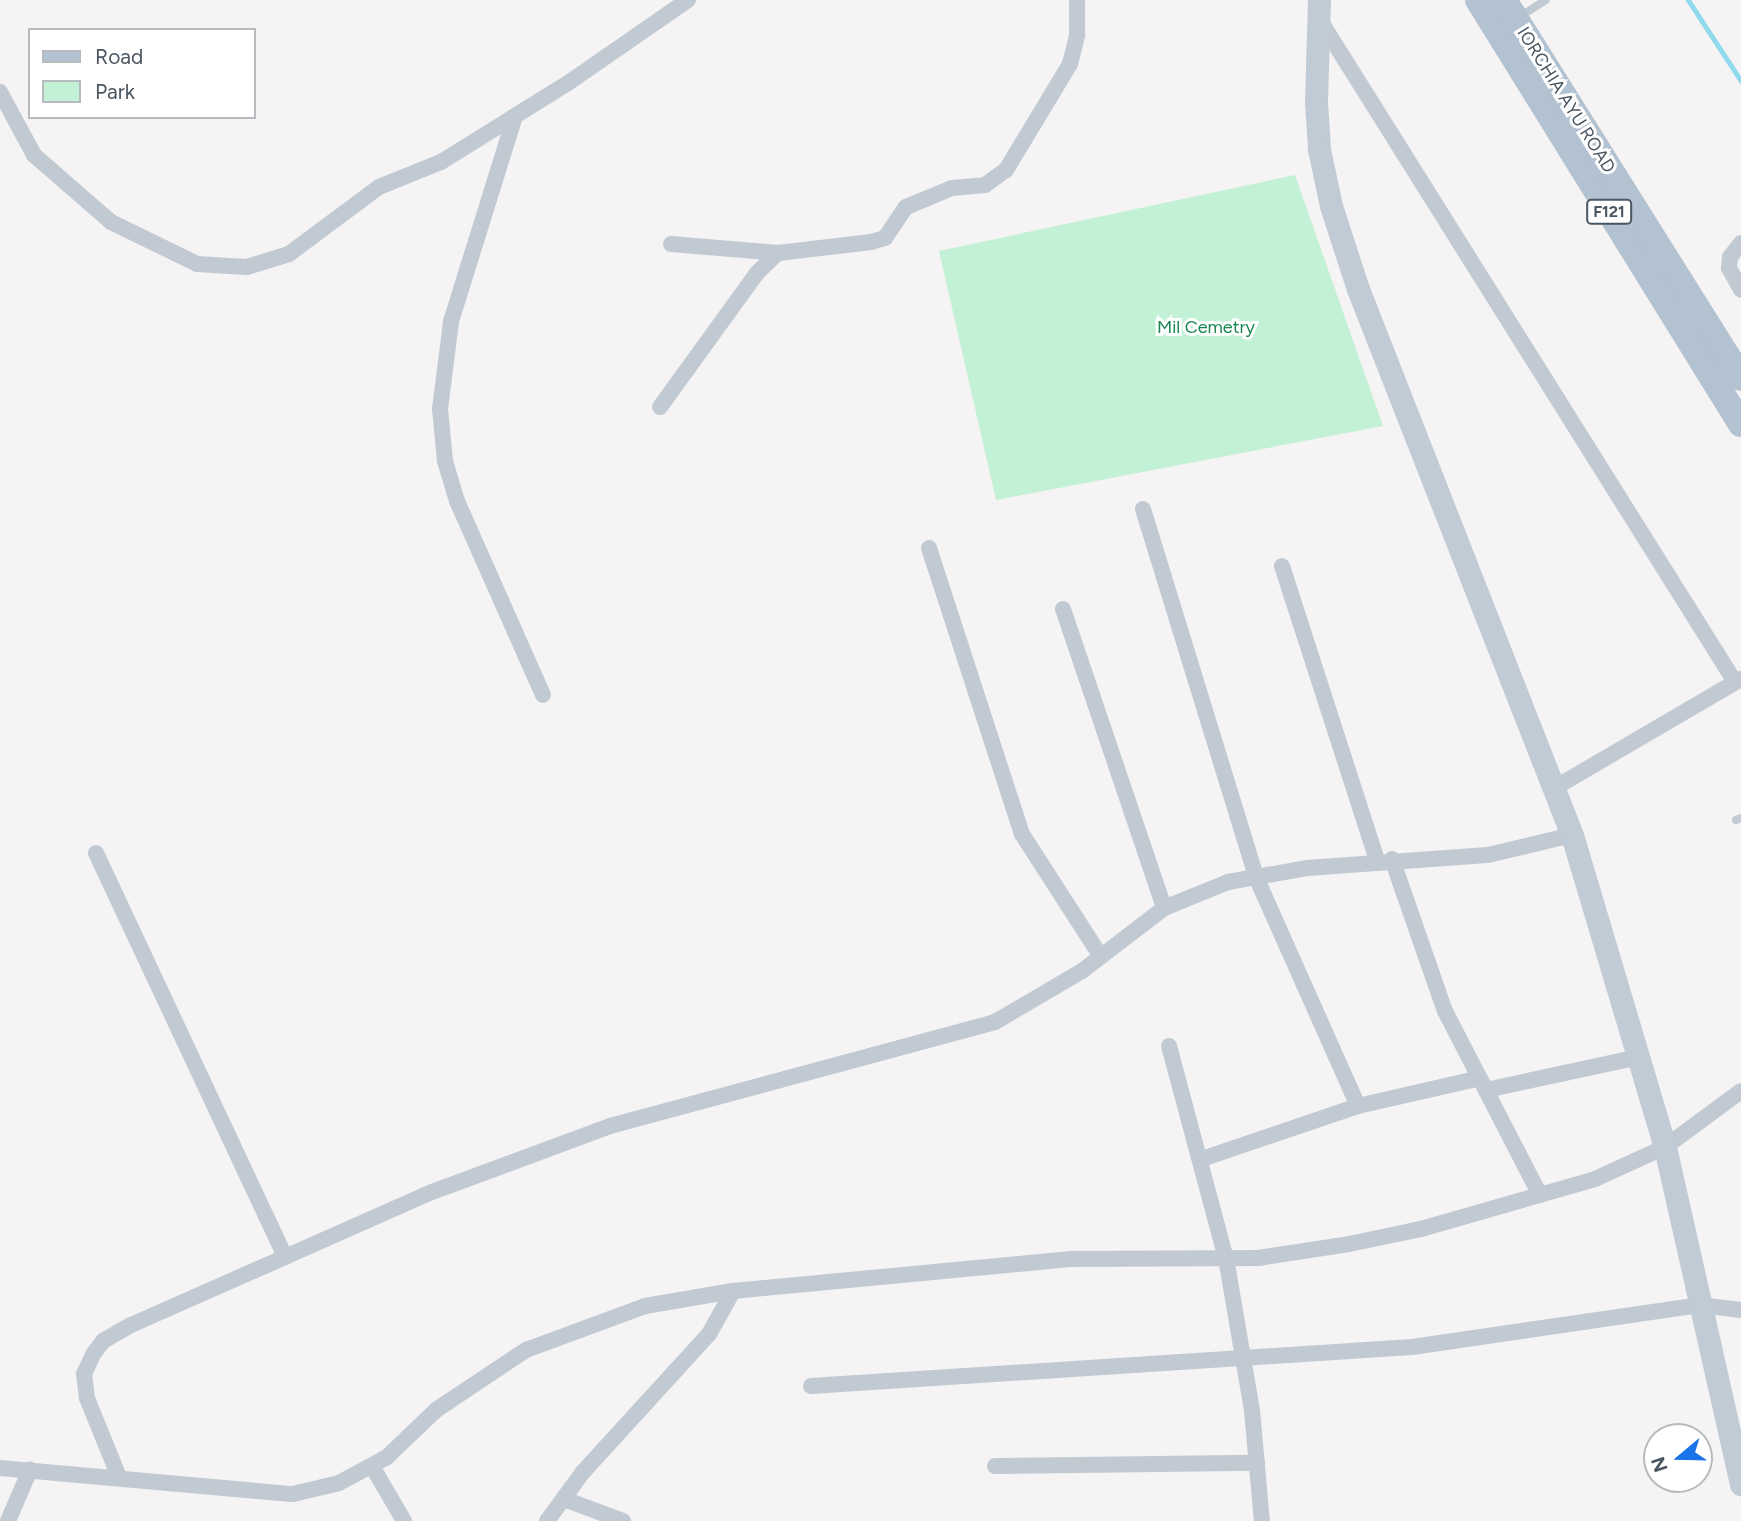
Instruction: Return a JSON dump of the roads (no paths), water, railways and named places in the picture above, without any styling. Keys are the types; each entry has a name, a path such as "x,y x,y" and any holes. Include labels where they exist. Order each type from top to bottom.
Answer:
{"main road":[{"name":"F121","path":"1478,0 1741,424"},
{"name":"IORCHIA AYU ROAD","path":"1510,10 1741,378"}],"street":[{"path":"0,92 34,155 111,222 197,264 247,267 289,254 379,187 441,162 516,116 688,0"},
{"path":"671,244 778,253 885,238 906,206 952,188 985,185 1006,170 1070,64 1077,35 1077,0"},
{"path":"1318,8 1738,681 1556,787"},
{"path":"1318,8 1319,149 1341,242 1556,787 1572,835 1665,1147 1741,1485"},
{"path":"516,116 451,322 440,409 445,461 457,502 543,695"},
{"path":"1741,243 1730,257 1729,268 1741,290"},
{"path":"660,407 757,273 778,253"},
{"path":"1143,509 1256,877 1358,1106"},
{"path":"929,548 1022,834 1100,955"},
{"path":"1282,566 1384,860 1445,1011 1540,1195"},
{"path":"1063,609 1164,908"},
{"path":"120,1478 87,1398 84,1374 103,1341 131,1325 432,1192 610,1126 995,1023 1035,1003 1164,908 1228,882 1384,860 1488,855 1572,835"},
{"path":"96,853 285,1257"},
{"path":"1169,1046 1202,1159 1226,1258 1244,1360 1262,1521"},
{"path":"1202,1159 1358,1106 1639,1057"},
{"path":"0,1468 293,1494 339,1483 372,1465 462,1390 548,1338 645,1306 733,1291 1074,1259 1226,1258 1349,1244 1595,1179 1665,1147 1741,1091"},
{"path":"547,1521 709,1334 733,1291"},
{"path":"811,1386 1412,1348 1701,1305 1741,1310"},
{"path":"995,1466 1257,1463"},
{"path":"372,1465 404,1521"},
{"path":"8,1521 30,1470"},
{"path":"564,1499 623,1521"}],"lane":[{"path":"1510,10 1546,0"}],"waterway":[{"path":"1688,0 1741,81"}],"park label":[{"name":"Mil Cemetry","path":"1206,327"}]}
